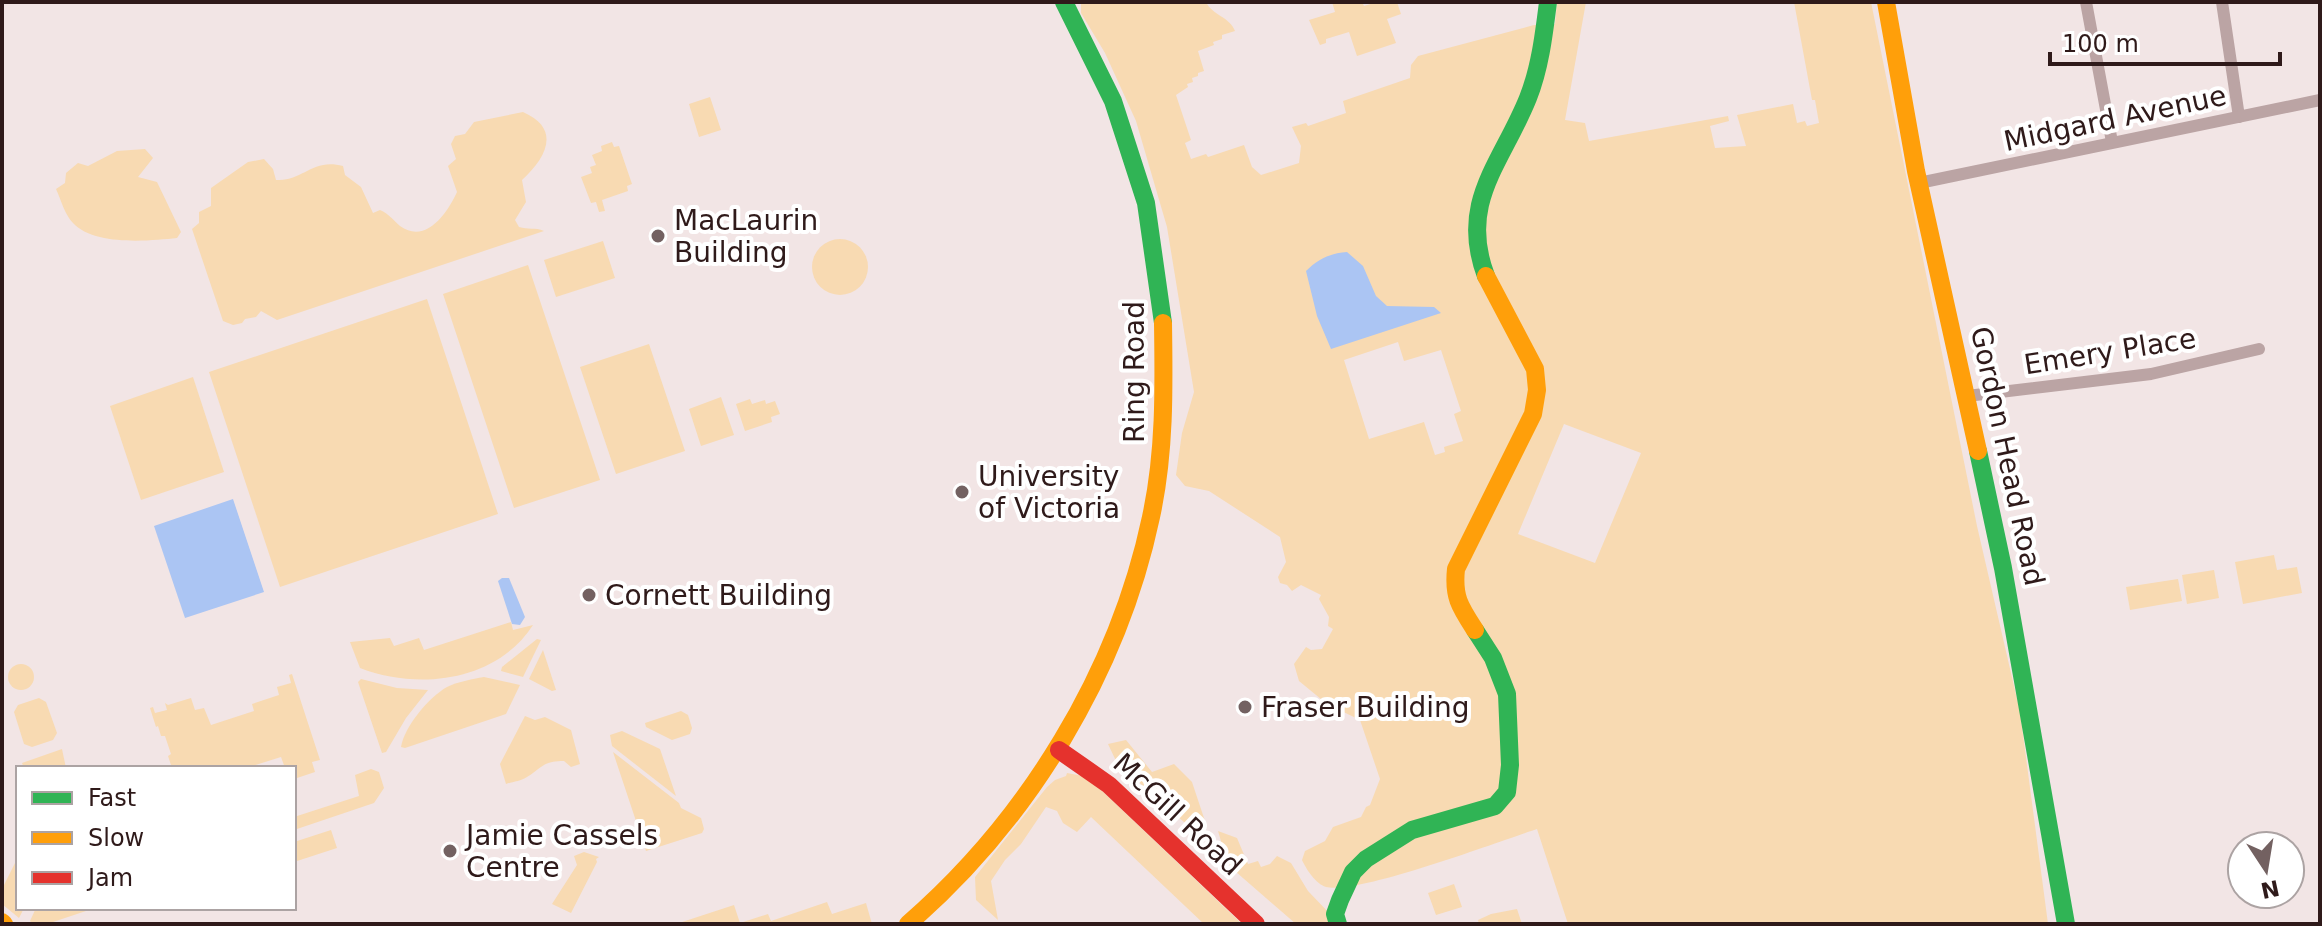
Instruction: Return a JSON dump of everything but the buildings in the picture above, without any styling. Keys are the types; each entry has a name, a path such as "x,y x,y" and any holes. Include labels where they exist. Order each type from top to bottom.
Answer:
{"street":[{"name":"Ring Road","path":"908,924 951,886 1008,819 1059,750 1115,640 1139,568 1162,454 1166,364 1159,262 1137,168 1106,83 1064,2"},
{"path":"1338,924 1335,914 1340,900 1353,872 1366,859 1412,830 1495,806 1507,792 1510,765 1507,694 1493,658 1463,611 1454,589 1456,569 1463,551 1481,510 1524,434 1536,402 1535,369 1483,268 1477,248 1475,223 1477,201 1486,178 1519,119 1535,78 1548,2"},
{"name":"Gordon Head Road","path":"1886,2 1919,183 2003,568 2066,924"},
{"path":"2086,2 2112,142"},
{"path":"2222,2 2239,117"},
{"name":"Midgard Avenue","path":"1919,183 2320,100"},
{"name":"Emery Place","path":"1967,396 2151,374 2259,349"},
{"name":"McGill Road","path":"1059,750 1109,785 1256,924"}],"shaded area":[{"path":"1081,2 1206,2 1229,22 1235,31 1222,35 1222,39 1213,42 1214,45 1198,51 1204,71 1192,78 1193,82 1176,95 1191,140 1185,143 1191,159 1206,154 1208,157 1244,145 1252,167 1261,175 1299,163 1301,146 1292,127 1306,123 1308,126 1346,113 1343,101 1410,78 1411,65 1418,56 1534,25 1555,24 1557,2 1586,2 1565,120 1585,123 1589,141 1728,116 1729,121 1710,126 1715,148 1746,146 1737,115 1793,104 1797,123 1805,121 1807,126 1819,123 1794,2 1871,2 1977,526 2020,712 2048,924 1568,924 1537,829 1429,866 1367,883 1326,887 1315,880 1302,860 1305,851 1325,841 1333,827 1361,817 1370,805 1380,779 1360,720 1327,704 1299,681 1294,664 1306,647 1322,649 1333,629 1328,626 1329,617 1319,599 1321,595 1301,585 1292,591 1280,583 1278,577 1286,562 1280,537 1209,491 1185,486 1176,475 1182,433 1194,392 1167,227 1136,121 1105,53 1081,13","holes":["1398,342 1404,361 1441,350 1461,411 1454,414 1463,441 1444,447 1445,452 1435,455 1424,422 1369,439 1344,360","1564,424 1641,453 1595,563 1518,534"]},
{"path":"1332,2 1362,2 1364,6 1377,2 1397,2 1401,14 1387,19 1396,43 1357,56 1349,32 1326,39 1326,43 1320,45 1309,20 1335,12"},
{"path":"710,97 721,130 699,137 689,104"},
{"path":"523,112 543,127 546,144 538,162 522,180 526,202 515,220 519,227 544,231 277,320 261,311 256,317 245,319 242,323 233,325 223,321 192,229 199,223 199,212 211,206 211,188 248,162 264,159 273,169 276,180 293,178 323,165 343,166 345,175 361,187 373,213 380,210 400,226 419,232 442,217 457,192 448,166 456,159 451,144 455,136 465,134 474,122"},
{"path":"612,142 614,147 619,146 632,184 627,186 628,191 602,200 605,211 599,212 596,202 591,203 581,177 592,173 590,167 596,165 592,155 602,151 601,146"},
{"path":"145,149 153,158 138,177 157,182 181,232 177,238 137,241 108,239 82,230 73,223 56,189 65,183 66,173 78,163 88,166 117,151"},
{"path":"840,239 860,247 868,267 860,287 840,295 820,287 812,267 820,247"},
{"path":"603,241 615,278 556,297 544,260"},
{"path":"528,265 600,480 514,508 443,294"},
{"path":"427,299 498,514 280,587 209,372"},
{"path":"649,344 685,451 616,474 580,367"},
{"path":"193,377 224,472 141,500 110,406"},
{"path":"721,397 734,435 701,446 689,409"},
{"path":"750,399 752,404 775,401 780,414 771,417 772,422 745,431 736,404"},
{"path":"2274,555 2277,570 2297,567 2302,593 2243,604 2235,562"},
{"path":"2214,570 2219,598 2187,604 2182,575"},
{"path":"2178,579 2182,601 2130,610 2126,587"},
{"path":"511,622 513,630 533,625 518,644 499,659 455,676 431,679 407,679 360,668 350,642 390,638 394,646 419,638 424,650"},
{"path":"537,639 541,640 523,677 501,671 502,667"},
{"path":"543,650 556,690 552,691 529,679"},
{"path":"21,664 30,668 34,677 30,686 21,690 12,686 8,677 12,668"},
{"path":"292,674 320,760 312,762 315,772 296,778 296,766 284,766 281,757 252,766 171,766 165,736 161,736 156,727 150,708 153,707 155,713 167,710 165,703 168,705 191,698 195,710 204,708 211,725 254,711 252,704 279,695 277,687 291,683 289,675"},
{"path":"484,677 520,685 506,714 401,747 418,713 440,692 451,685"},
{"path":"361,679 397,688 428,690 406,718 386,752 382,753 358,682"},
{"path":"39,698 46,702 57,733 53,740 32,747 24,744 14,712 18,705"},
{"path":"681,711 688,715 692,728 690,734 672,740 646,727 645,723"},
{"path":"525,716 535,720 545,717 571,730 580,764 571,767 564,761 551,762 525,778 506,784 500,764"},
{"path":"622,731 660,749 676,796 612,746 610,735"},
{"path":"1126,740 1152,772 1174,764 1192,782 1207,827 1203,831 1193,830 1117,763 1108,744"},
{"path":"62,749 66,766 23,766 22,763"},
{"path":"613,752 679,803 681,808 701,818 702,833 646,851"},
{"path":"371,769 379,772 384,788 374,803 296,829 296,816 359,796 355,775"},
{"path":"1067,773 1083,776 1098,787 1242,924 1204,924 1091,817 1077,832 1063,823 1057,811 1046,807 991,881 998,920 976,900 975,877 1047,787"},
{"path":"331,830 337,848 296,861 296,841"},
{"path":"1218,831 1237,838 1248,864 1258,861 1261,867 1270,864 1277,856 1291,863 1308,891 1332,916 1335,924 1296,924 1228,865"},
{"path":"584,852 599,857 571,913 552,904 577,865 574,856"},
{"path":"16,861 16,910 23,910 19,918 2,904 2,889"},
{"path":"1454,884 1462,907 1436,915 1428,893"},
{"path":"827,902 832,914 866,903 872,924 676,924 734,905 740,923 768,914 771,921"},
{"path":"1517,909 1522,924 1479,924 1478,920 1491,914"},
{"path":"35,910 89,910 47,924 33,924 30,921"}],"water":[{"path":"1347,252 1363,266 1376,296 1387,306 1434,307 1441,313 1331,349 1317,316 1306,271 1325,257"},
{"path":"233,499 264,592 185,618 154,526"},
{"path":"509,578 525,617 520,625 512,624 498,581"}],"traffic: fast":[{"path":"1064,2 1113,101 1146,203 1163,323"},
{"path":"1486,276 1479,250 1477,226 1480,204 1532,87 1548,2"},
{"path":"1978,451 2003,568 2066,924"},
{"path":"1338,924 1335,914 1340,900 1353,872 1366,859 1412,830 1495,806 1507,792 1510,765 1507,694 1493,658 1475,630"}],"traffic: slow":[{"path":"1886,2 1916,171 1978,451"},
{"path":"1475,630 1459,601 1456,569 1533,414 1537,390 1535,369 1486,276"},
{"path":"908,924 952,883 1029,791 1062,740 1116,632 1136,575 1156,493 1163,420 1163,323"}],"traffic: jam":[{"path":"1059,750 1109,785 1256,924"}],"place":[{"name":"MacLaurin Building","path":"658,236"},
{"name":"University of Victoria","path":"962,492"},
{"name":"Cornett Building","path":"589,595"},
{"name":"Fraser Building","path":"1245,707"},
{"name":"Jamie Cassels Centre","path":"450,851"}]}
